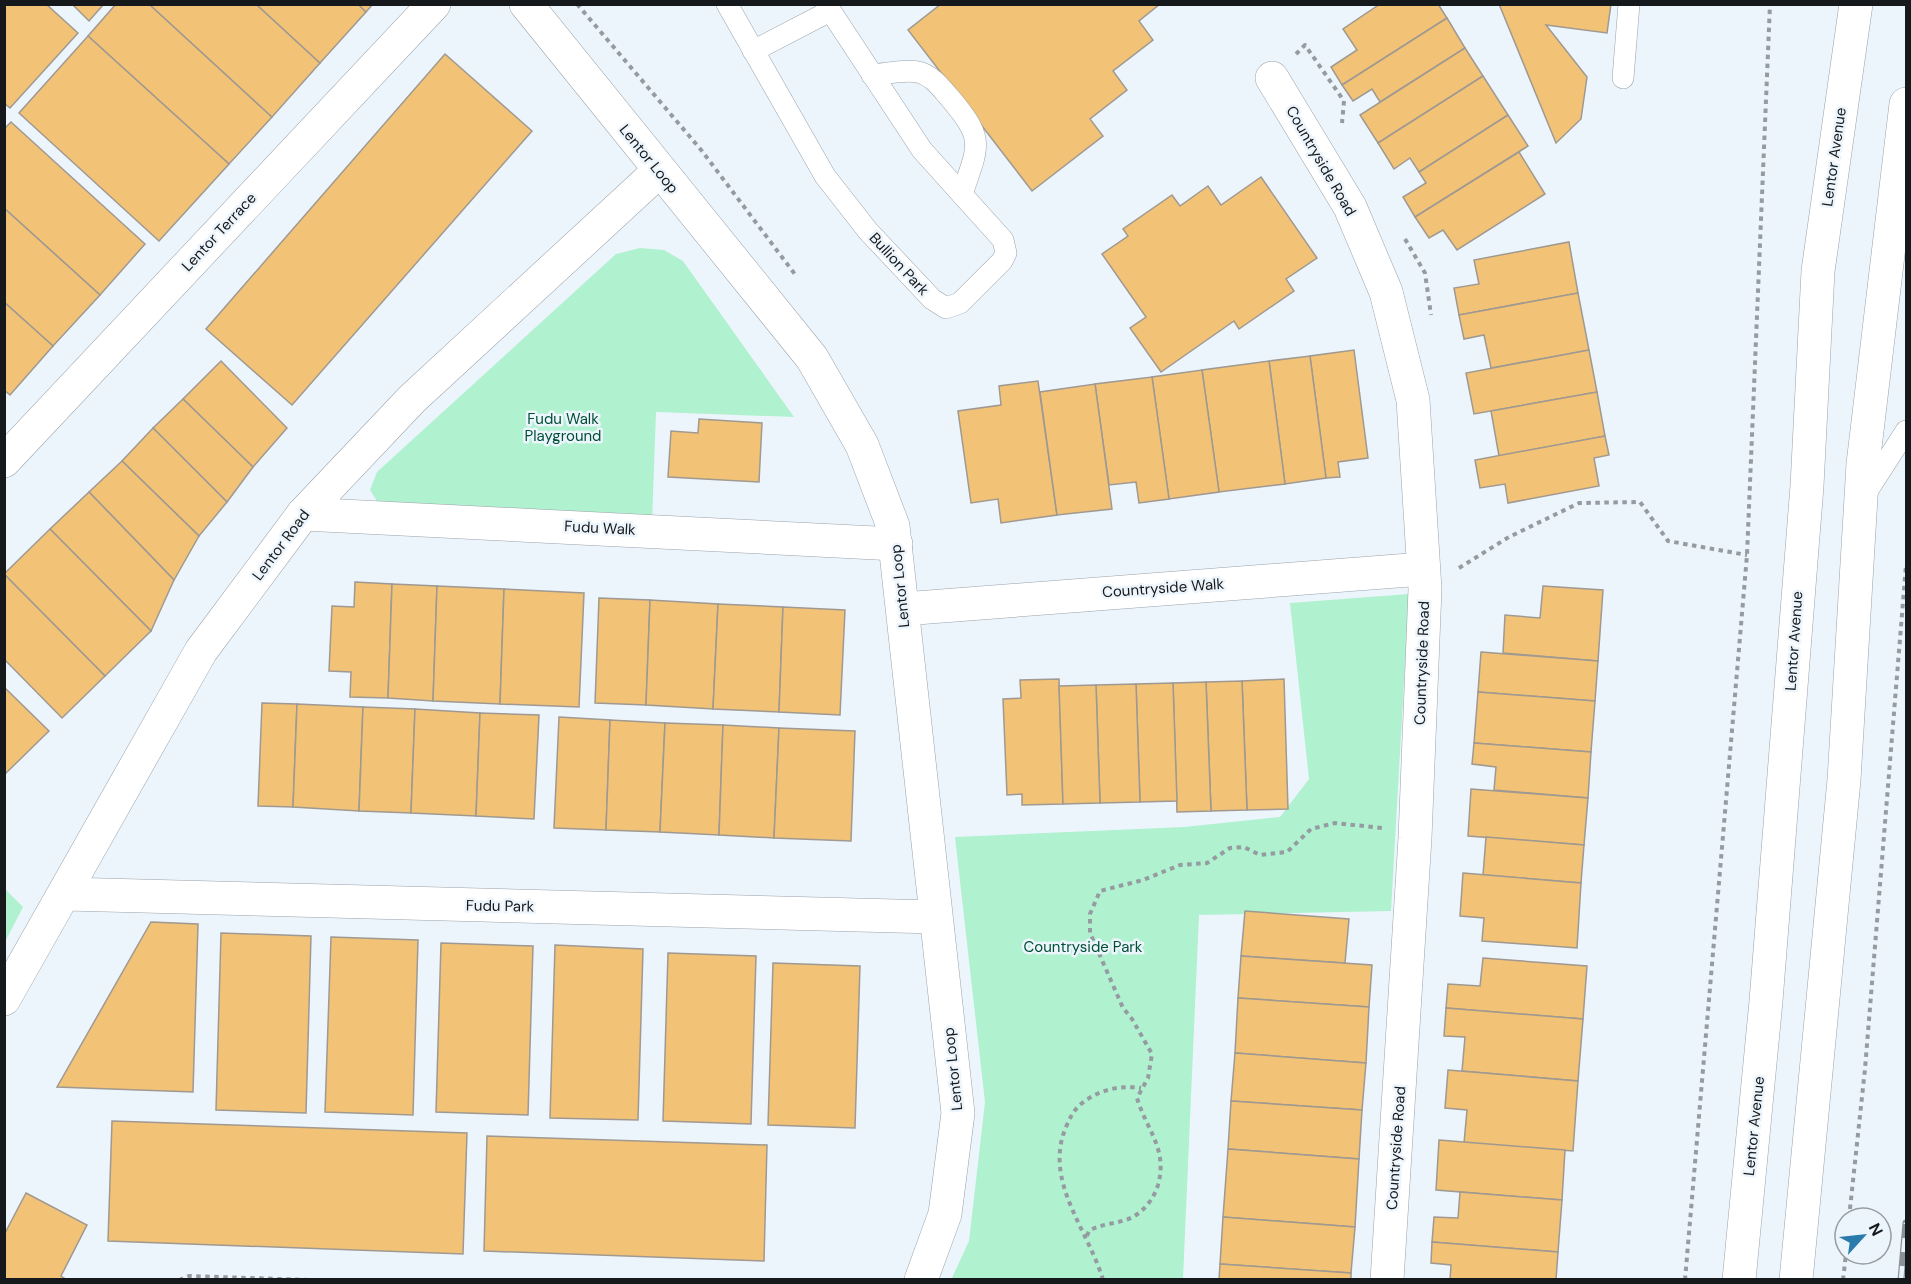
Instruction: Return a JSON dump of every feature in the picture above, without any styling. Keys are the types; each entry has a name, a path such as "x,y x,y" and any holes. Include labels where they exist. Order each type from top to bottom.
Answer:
{"street":[{"name":"Lentor Terrace","path":"4,461 434,4"},
{"name":"Lentor Loop","path":"526,4 812,358 862,445 892,526 896,544 958,1113 945,1214 921,1280"},
{"name":"Lentor Avenue","path":"1739,1280 1766,1001 1801,556 1818,271 1856,4"},
{"name":"Countryside Road","path":"1272,78 1350,207 1386,292 1413,400 1424,579 1415,838 1387,1280"},
{"path":"1797,1280 1844,780 1860,503 1870,389 1903,178 1906,104"},
{"name":"Lentor Road","path":"4,999 66,894 201,651 303,514 412,399 659,171"},
{"name":"Fudu Walk","path":"303,514 896,544"},
{"name":"Countryside Walk","path":"903,609 1424,579"},
{"name":"Fudu Park","path":"66,894 935,917"}],"lane":[{"name":"Bullion Park","path":"727,4 825,176 868,231 932,299 946,308 960,303 1002,261 1006,253 1003,240 922,150 828,8"},
{"path":"1623,78 1629,4"},
{"path":"753,51 828,8"},
{"path":"872,75 916,71 928,75 972,125 976,136 975,155 962,194"},
{"path":"1860,503 1906,431"}],"path":[{"path":"1685,1280 1747,555 1770,4"},
{"path":"1424,579 1579,503 1640,502 1668,541 1747,555"},
{"path":"1850,1206 1865,1069 1906,565"},
{"path":"1087,1236 1089,1231 1096,1227 1132,1217 1155,1196 1163,1168 1159,1147 1137,1098 1148,1078 1152,1054 1123,1008 1090,933 1090,914 1100,891 1143,880 1180,865 1207,863 1230,848 1244,847 1260,855 1287,852 1311,829 1335,823 1384,828"},
{"path":"1103,1280 1087,1236 1068,1203 1060,1173 1060,1143 1074,1110 1089,1098 1123,1086 1141,1088"},
{"path":"179,1280 189,1276 310,1280"}],"green space":[{"name":"Fudu Walk Playground","path":"640,248 664,250 683,261 794,417 656,412 652,523 380,506 370,490 377,472 616,254"},
{"name":"Countryside Park","path":"1409,594 1391,911 1199,915 1183,1279 951,1280 969,1241 985,1102 955,837 1184,827 1280,817 1309,779 1290,603"},
{"path":"5,889 23,907 5,942"}],"building":[{"path":"4,4 46,4 78,33 10,108 4,103"},
{"path":"72,4 104,4 89,21"},
{"path":"116,4 149,4 272,117 229,164 88,36"},
{"path":"149,4 256,4 320,63 272,117"},
{"path":"256,4 358,4 366,12 320,63"},
{"path":"358,4 373,4 366,12"},
{"path":"941,4 1160,4 1139,21 1153,40 1113,71 1127,90 1090,119 1103,136 1032,191 908,30"},
{"path":"1380,4 1438,4 1447,18 1342,85 1331,67 1357,50 1343,29"},
{"path":"1499,4 1611,4 1607,33 1546,25 1587,77 1581,119 1556,143"},
{"path":"1447,18 1465,48 1380,102 1372,89 1353,101 1342,85"},
{"path":"88,36 229,164 159,241 19,113"},
{"path":"1465,48 1483,76 1378,143 1360,115"},
{"path":"445,54 532,131 292,405 206,329"},
{"path":"1483,76 1508,115 1419,172 1410,158 1394,169 1378,143"},
{"path":"1508,115 1528,146 1415,217 1403,197 1426,183 1419,172"},
{"path":"11,122 145,244 100,295 4,208 4,129"},
{"path":"1519,152 1545,194 1457,250 1443,230 1429,238 1415,217"},
{"path":"1261,177 1317,258 1286,279 1294,291 1239,329 1234,321 1161,372 1130,328 1146,317 1102,254 1128,236 1123,229 1172,195 1180,206 1208,186 1221,205"},
{"path":"4,208 100,295 53,346 4,302"},
{"path":"1569,242 1578,293 1459,315 1454,288 1479,284 1474,260"},
{"path":"1578,293 1589,350 1491,368 1484,335 1464,339 1459,315"},
{"path":"4,302 53,346 10,395 4,390"},
{"path":"1354,350 1368,458 1338,462 1340,477 1326,478 1310,356"},
{"path":"1589,350 1597,392 1474,414 1466,373"},
{"path":"1310,356 1326,478 1285,484 1269,361"},
{"path":"221,361 287,428 253,467 183,399"},
{"path":"1269,361 1285,484 1219,492 1202,370"},
{"path":"1202,370 1219,492 1169,499 1152,377"},
{"path":"1152,377 1169,499 1139,503 1136,482 1109,485 1095,384"},
{"path":"1038,381 1057,515 1001,523 998,499 971,503 958,411 1001,405 999,386"},
{"path":"1095,384 1112,509 1057,515 1040,392"},
{"path":"1597,392 1605,436 1499,456 1491,411"},
{"path":"183,399 253,467 227,502 153,428"},
{"path":"699,419 762,423 759,482 668,477 671,431 698,433"},
{"path":"153,428 227,502 199,536 122,461"},
{"path":"1605,436 1609,455 1594,458 1599,486 1508,503 1505,484 1480,488 1475,460"},
{"path":"122,461 199,536 174,580 89,492"},
{"path":"89,492 174,580 151,631 50,529"},
{"path":"50,529 151,631 105,676 4,574"},
{"path":"4,574 105,676 62,718 4,659"},
{"path":"355,582 392,584 388,698 350,697 351,672 329,671 332,606 354,607"},
{"path":"392,584 437,586 433,701 388,698"},
{"path":"437,586 504,589 500,704 433,701"},
{"path":"1543,586 1603,590 1598,661 1503,653 1505,615 1540,618"},
{"path":"504,589 584,593 579,707 500,704"},
{"path":"599,598 650,600 646,705 595,703"},
{"path":"650,600 718,604 713,709 646,705"},
{"path":"718,604 783,607 779,712 713,709"},
{"path":"783,607 845,610 840,715 779,712"},
{"path":"1481,652 1598,661 1595,701 1478,692"},
{"path":"1059,679 1063,804 1022,805 1022,794 1007,795 1003,699 1021,698 1020,680"},
{"path":"1284,679 1288,809 1247,810 1242,681"},
{"path":"1242,681 1247,810 1211,811 1206,682"},
{"path":"1206,682 1211,811 1177,812 1173,683"},
{"path":"1173,683 1177,801 1140,802 1136,684"},
{"path":"1136,684 1140,802 1100,803 1096,685"},
{"path":"1096,685 1100,803 1063,804 1059,686"},
{"path":"4,687 49,731 4,775"},
{"path":"1478,692 1595,701 1591,752 1474,743"},
{"path":"262,703 297,704 293,807 258,806"},
{"path":"297,704 363,707 359,811 293,807"},
{"path":"363,707 415,709 411,813 359,811"},
{"path":"415,709 480,713 476,816 411,813"},
{"path":"480,713 539,715 534,819 476,816"},
{"path":"559,717 610,720 606,830 554,828"},
{"path":"610,720 665,723 660,832 606,830"},
{"path":"665,723 723,725 719,835 660,832"},
{"path":"723,725 779,728 774,838 719,835"},
{"path":"779,728 855,731 851,841 774,838"},
{"path":"1474,743 1591,752 1588,798 1494,790 1496,767 1472,764"},
{"path":"1471,789 1588,798 1584,845 1468,836"},
{"path":"1486,837 1584,845 1581,883 1483,875"},
{"path":"1463,873 1581,883 1577,948 1482,941 1484,918 1460,916"},
{"path":"1245,911 1349,919 1345,963 1241,956"},
{"path":"151,922 198,924 193,1092 57,1087"},
{"path":"221,933 311,936 306,1113 216,1110"},
{"path":"331,937 418,940 413,1115 325,1112"},
{"path":"441,943 533,946 528,1115 436,1112"},
{"path":"555,945 643,949 638,1120 550,1118"},
{"path":"668,953 756,956 751,1124 663,1121"},
{"path":"1241,956 1372,965 1369,1007 1238,998"},
{"path":"1483,958 1587,966 1583,1019 1446,1008 1448,984 1480,986"},
{"path":"773,963 860,966 855,1128 768,1125"},
{"path":"1238,998 1369,1007 1366,1063 1235,1053"},
{"path":"1446,1008 1583,1019 1578,1081 1462,1071 1465,1037 1444,1036"},
{"path":"1235,1053 1366,1063 1362,1110 1231,1101"},
{"path":"1448,1070 1578,1081 1573,1151 1464,1143 1467,1110 1445,1108"},
{"path":"1231,1101 1362,1110 1359,1159 1228,1149"},
{"path":"112,1121 467,1133 463,1254 108,1241"},
{"path":"487,1136 767,1145 764,1261 484,1251"},
{"path":"1439,1140 1565,1150 1562,1200 1436,1190"},
{"path":"1228,1149 1359,1159 1355,1227 1223,1217"},
{"path":"1460,1192 1562,1200 1558,1252 1432,1242 1434,1217 1458,1218"},
{"path":"26,1193 87,1225 61,1276 67,1280 4,1280 4,1235"},
{"path":"1223,1217 1355,1227 1351,1273 1220,1264"},
{"path":"1432,1242 1558,1252 1556,1280 1450,1280 1451,1265 1431,1263"},
{"path":"1220,1264 1351,1273 1351,1280 1219,1280"}],"railway":[{"path":"1901,1280 1906,1223"}]}
